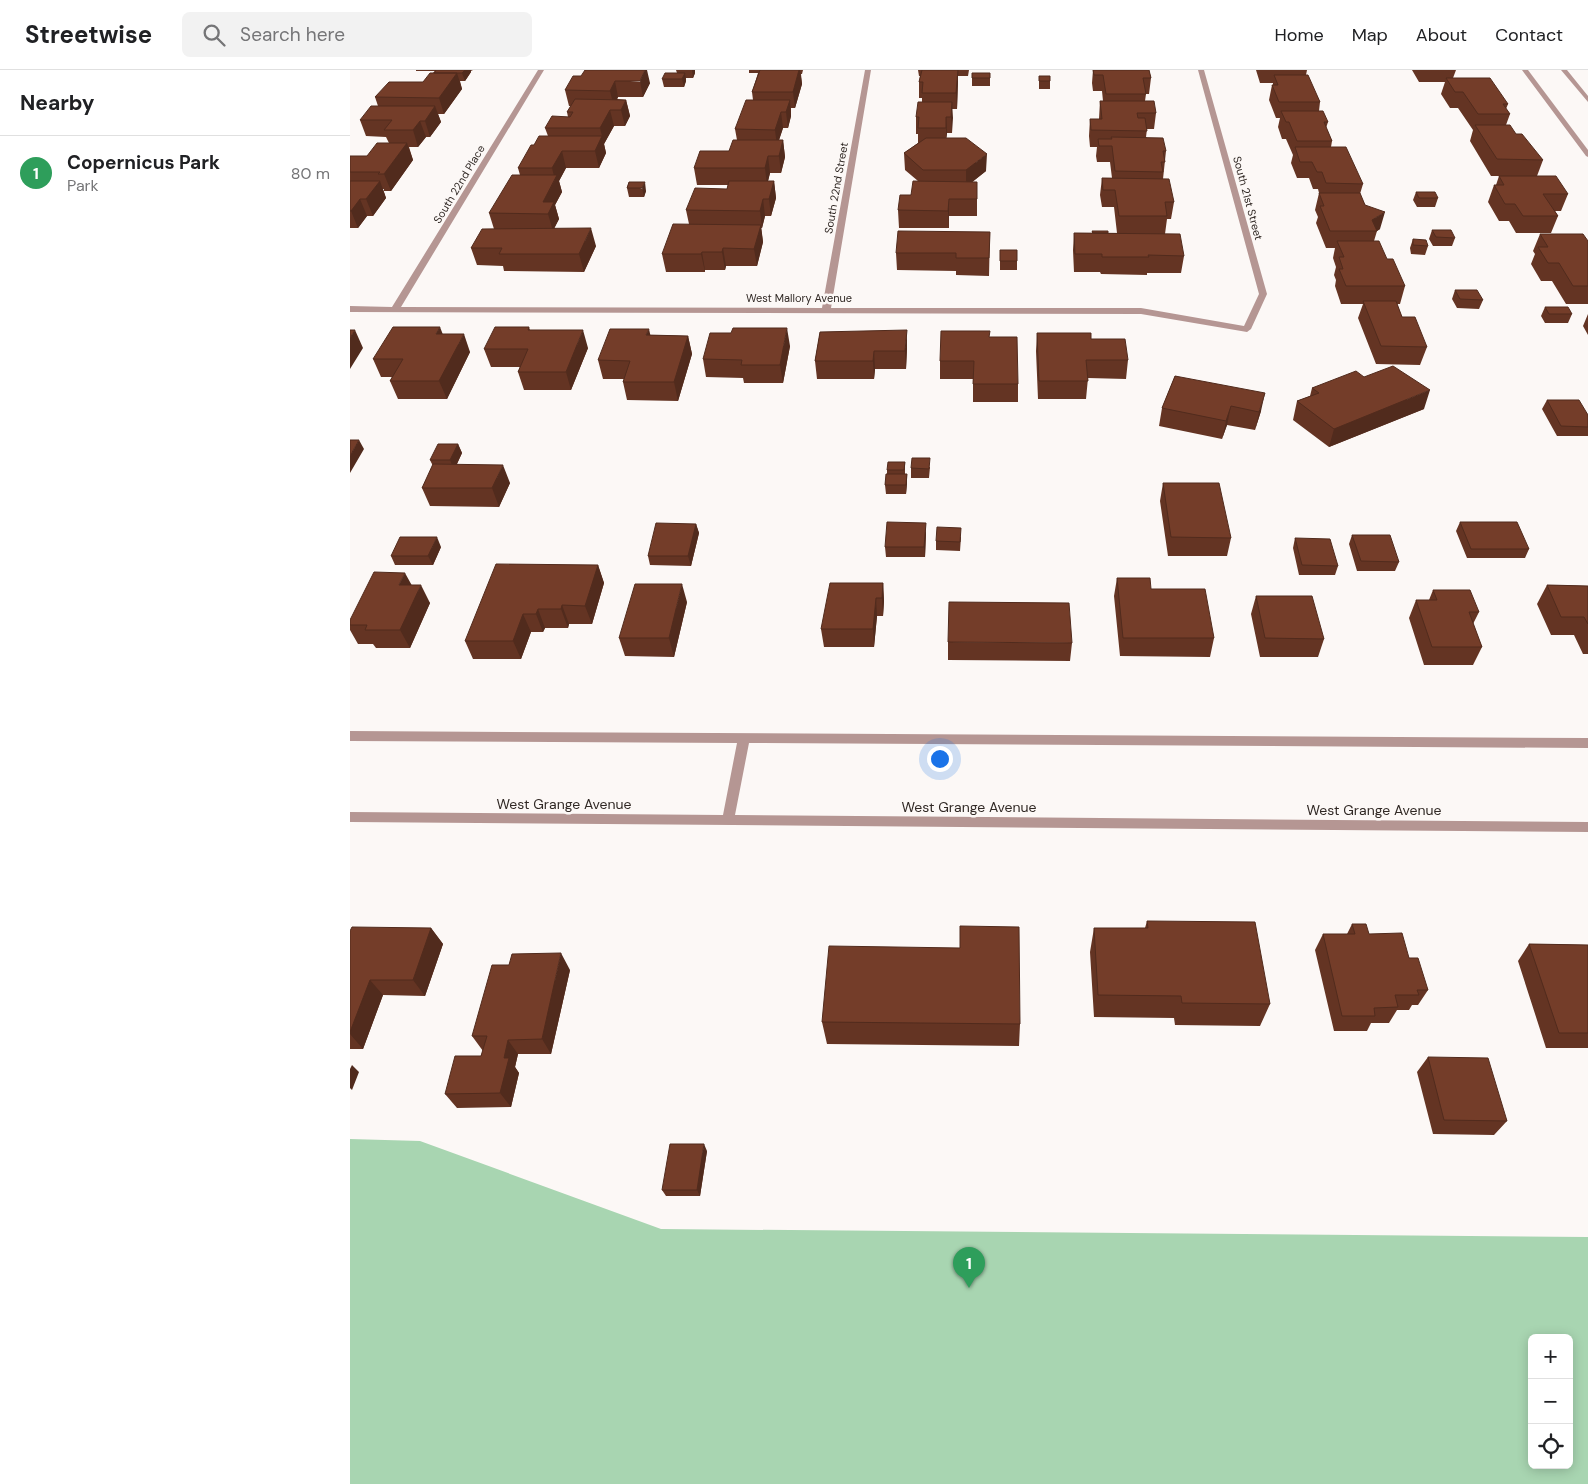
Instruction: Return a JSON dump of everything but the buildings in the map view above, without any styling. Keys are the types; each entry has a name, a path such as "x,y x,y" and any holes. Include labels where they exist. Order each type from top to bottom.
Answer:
{"street":[{"name":"South 22nd Place","path":"396,309 541,70"},
{"name":"South 22nd Street","path":"826,310 868,70"},
{"name":"South 21st Street","path":"1201,70 1263,294 1247,329"},
{"path":"1525,70 1588,155"},
{"path":"1564,70 1588,100"},
{"name":"West Mallory Avenue","path":"350,309 1141,311 1247,329"},
{"path":"350,736 1588,743"},
{"path":"728,820 744,738"},
{"name":"West Grange Avenue","path":"350,817 1588,827"}],"green space":[{"path":"350,1139 420,1141 661,1229 1588,1237 1588,1484 350,1484"}],"place":[{"name":"Copernicus Park","path":"969,1288"}]}
